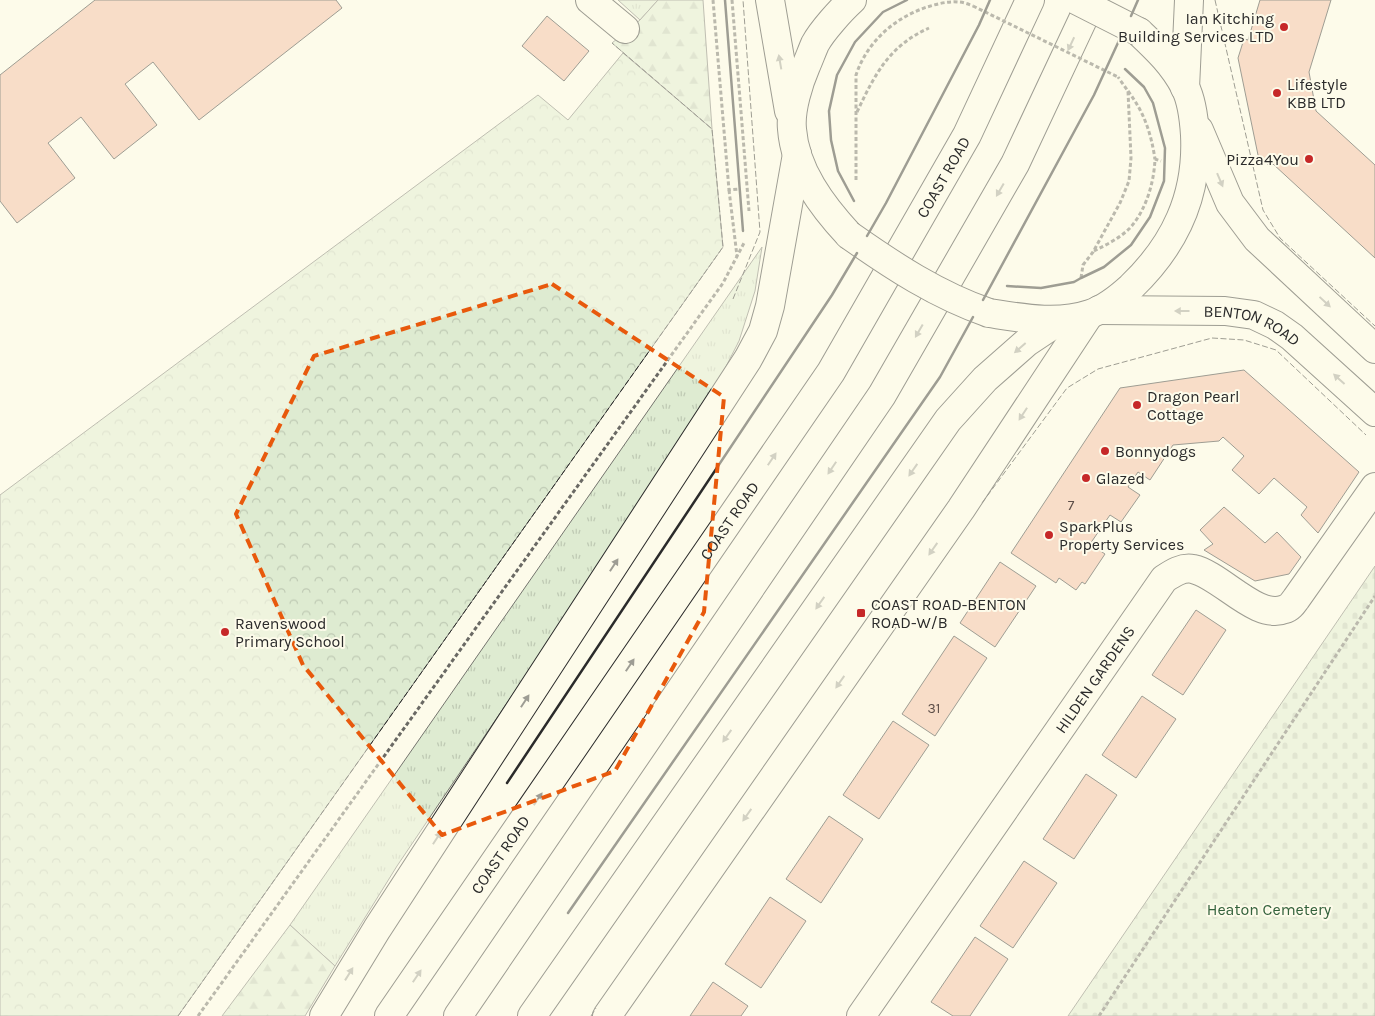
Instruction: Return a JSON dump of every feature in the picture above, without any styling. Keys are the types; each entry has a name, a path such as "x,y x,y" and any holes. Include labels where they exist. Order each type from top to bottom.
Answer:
{"main road":[{"path":"590,0 625,29"},
{"path":"770,0 797,154 814,193 849,235 916,279 962,304 989,313 1031,320 1060,320 1094,312 1123,294 1148,270 1167,245 1181,219 1191,190 1196,154 1194,119"},
{"path":"792,128 798,86 816,43 844,6 852,0"},
{"name":"COAST ROAD","path":"389,1016 831,372 967,135 1030,0"},
{"path":"1076,0 1139,32 1162,53 1185,88 1194,119 1230,202 1257,239 1375,349"},
{"path":"458,1016 882,394 1015,164 1092,0"},
{"path":"1185,88 1189,0"},
{"path":"324,1016 377,929 748,359 763,331 770,306 797,154"},
{"name":"BENTON ROAD","path":"1094,312 1225,311 1254,315 1275,325 1292,337 1375,412"},
{"path":"607,1016 960,509 1094,312"},
{"path":"532,1016 948,420 985,379 1028,342 1060,320"},
{"name":"HILDEN GARDENS","path":"861,1016 1164,579 1174,572 1183,569 1193,569 1264,610 1275,612 1287,609 1375,487"}],"path":[{"path":"713,0 729,190 737,257"},
{"path":"732,0 750,219"},
{"path":"856,180 856,75 862,59 872,43 892,25 913,12 938,4 957,2 973,6 1118,77 1140,106 1147,122 1155,159 1148,195 1140,214 1129,228 1112,242 1093,252"},
{"path":"856,112 874,76 890,54 905,41 929,28"},
{"path":"1081,278 1083,265 1093,252 1120,203 1129,181 1132,158 1128,91"},
{"path":"1155,159 1162,161"},
{"path":"729,190 740,189"},
{"path":"198,1016 723,283 747,236"},
{"path":"1099,1016 1375,596"}],"highlighted area":[{"path":"552,284 724,397 704,612 615,771 442,835 303,665 236,514 314,356"}],"green space":[{"path":"618,0 658,0 640,20"},
{"path":"658,0 703,0 712,129 612,43 640,20"},
{"name":"Ravenswood Primary School","path":"623,53 712,129 723,247 178,1016 0,1016 0,495 538,95 568,120"},
{"path":"762,247 755,291 739,341 715,388 542,651 397,866 335,966 290,925"},
{"name":"Heaton Cemetery","path":"1375,566 1375,1016 1068,1016"},
{"path":"290,925 335,966 305,1016 222,1016"}],"building":[{"path":"95,0 336,0 342,8 199,120 153,62 125,84 157,125 114,159 81,117 48,143 75,178 17,223 0,201 0,75"},
{"path":"1260,0 1331,0 1309,72 1316,111 1375,165 1375,258 1273,164 1270,167 1258,155 1238,58 1244,39 1248,40"},
{"path":"547,16 589,51 564,81 522,46"},
{"path":"1244,370 1359,472 1318,533 1301,515 1307,507 1274,478 1259,494 1232,470 1244,456 1223,437 1219,441 1173,445 1150,480 1138,472 1128,487 1140,495 1121,522 1110,515 1090,544 1105,554 1085,584 1082,582 1076,590 1059,578 1056,583 1011,553 1120,388"},
{"path":"1224,507 1265,543 1277,532 1301,557 1289,574 1255,581 1204,550 1213,544 1200,530"},
{"path":"1000,562 1036,586 995,647 960,623"},
{"path":"1196,610 1226,630 1183,695 1152,675"},
{"path":"954,636 987,658 935,736 902,714"},
{"path":"1142,696 1176,719 1136,778 1102,755"},
{"path":"893,721 929,745 879,819 843,795"},
{"path":"1086,774 1117,795 1074,859 1043,839"},
{"path":"829,816 863,839 821,903 786,879"},
{"path":"1024,861 1057,883 1013,948 980,926"},
{"path":"770,897 806,921 761,988 725,964"},
{"path":"975,937 1008,959 970,1016 953,1016 931,1002"},
{"path":"713,982 748,1006 741,1016 690,1016"}],"fence":[{"path":"733,299 760,232 743,0"},
{"path":"1215,0 1263,210 1280,238 1375,326"},
{"path":"178,1016 723,247 712,129 612,43"},
{"path":"982,503 1067,388 1098,369 1212,338 1244,340 1276,350 1366,435"},
{"path":"591,1016 596,1008"}],"wall":[{"path":"725,0 743,231"},
{"path":"854,201 838,171 831,140 829,111 837,75 855,42 883,12 907,0"},
{"path":"867,236 979,25 990,0"},
{"path":"1131,16 1138,0"},
{"path":"983,300 1094,95 1122,34"},
{"path":"1007,286 1041,288 1074,282 1104,267 1131,245 1150,217 1164,181 1165,148 1153,103 1144,87 1125,69"},
{"path":"507,783 832,295 857,253"},
{"path":"568,913 940,377 973,317"}],"place":[{"name":"Ian Kitching Building Services LTD","path":"1284,27"},
{"name":"Lifestyle KBB LTD","path":"1277,93"},
{"name":"Pizza4You","path":"1309,159"},
{"name":"Dragon Pearl Cottage","path":"1137,405"},
{"name":"Bonnydogs","path":"1105,451"},
{"name":"Glazed","path":"1086,478"},
{"name":"SparkPlus Property Services","path":"1049,535"},
{"name":"COAST ROAD-BENTON ROAD-W/B","path":"861,613"},
{"name":"Ravenswood Primary School","path":"225,632"}]}
